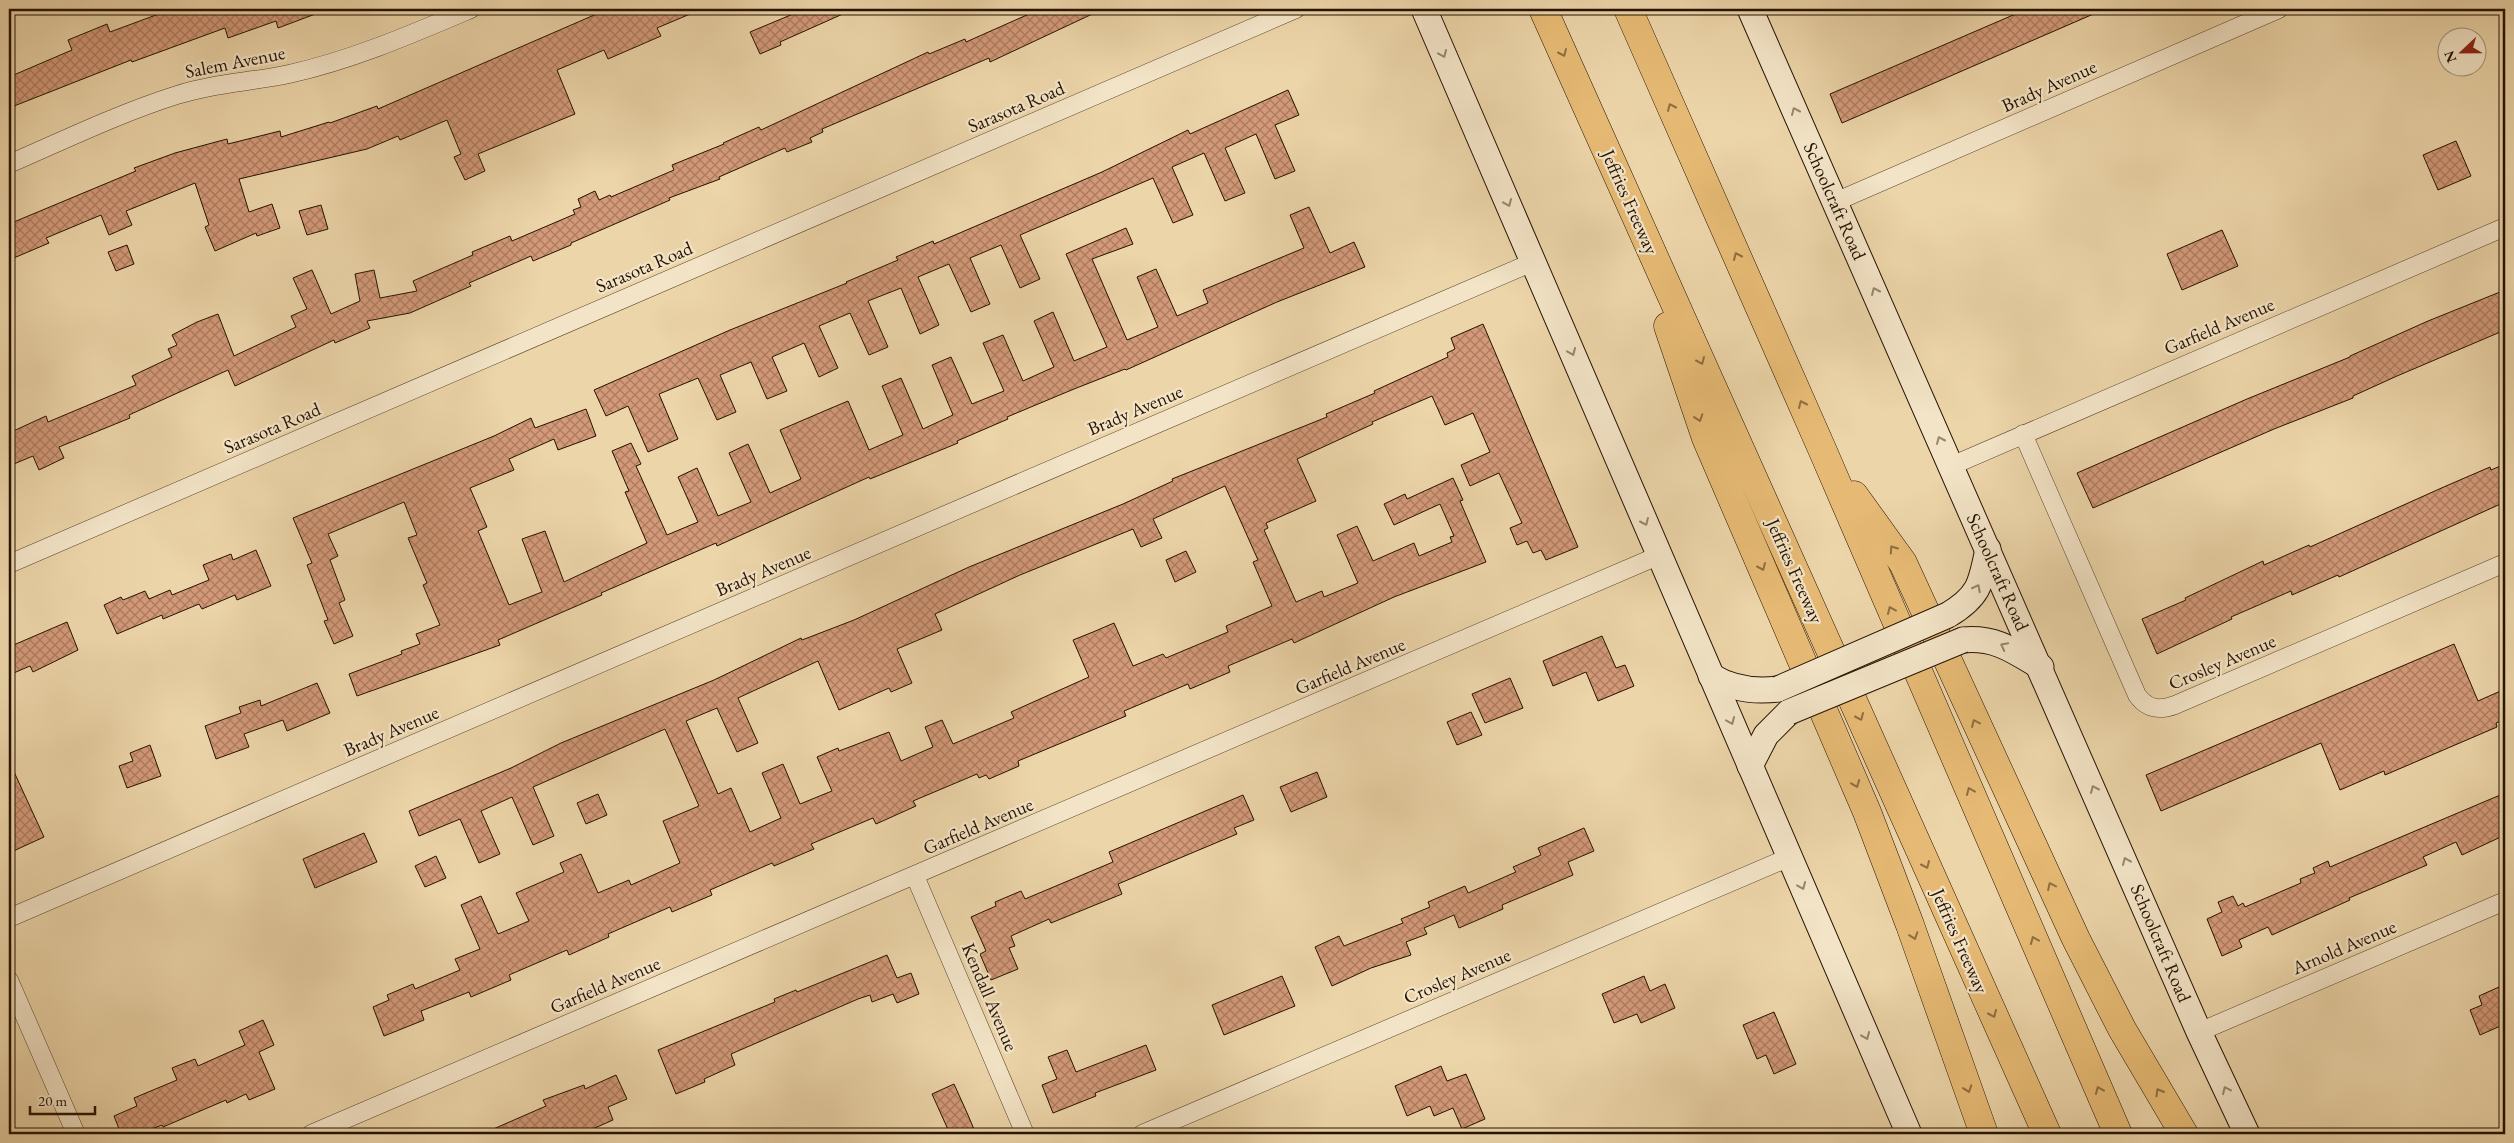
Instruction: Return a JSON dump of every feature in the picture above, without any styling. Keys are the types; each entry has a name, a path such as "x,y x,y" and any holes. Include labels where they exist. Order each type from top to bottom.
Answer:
{"highway":[{"name":"Jeffries Freeway","path":"1543,9 2047,1134"},
{"path":"1628,9 1822,449 2118,1134"},
{"path":"1617,173 1706,438 1867,812 1910,925 1984,1134"},
{"path":"1822,449 1903,563 2076,939 2122,1029 2184,1134"}],"main road":[{"path":"1424,9 1909,1134"},
{"name":"Schoolcraft Road","path":"1750,9 2200,1032 2247,1134"},
{"path":"1711,676 1726,685 1760,691 1778,689 1948,616 1971,600 1981,581 1988,549"},
{"path":"1750,766 1766,735 1789,712 1963,640 1980,638 1993,641 2040,667"}],"street":[{"name":"Salem Avenue","path":"9,164 136,109 178,95 214,86 290,74 329,63 404,37 471,9"},
{"name":"Sarasota Road","path":"9,564 1296,9"},
{"name":"Brady Avenue","path":"1835,202 2280,9"},
{"name":"Garfield Avenue","path":"1951,466 2505,226"},
{"name":"Brady Avenue","path":"9,918 1533,262"},
{"name":"Crosley Avenue","path":"2023,434 2137,695 2143,704 2150,707 2159,709 2175,705 2505,563"},
{"name":"Garfield Avenue","path":"311,1134 1660,555"},
{"name":"Crosley Avenue","path":"1142,1134 1790,857"},
{"name":"Kendall Avenue","path":"915,876 1025,1134"},
{"name":"Arnold Avenue","path":"2200,1032 2505,901"},
{"path":"9,980 76,1134"}],"building":[{"path":"172,9 326,10 278,28 276,21 228,38 225,28 132,62 131,60 9,108 9,77 72,50 68,40 107,24 110,32"},
{"path":"608,9 702,9 657,28 661,36 608,59 604,50 557,70 575,114 478,154 485,171 465,180 454,157 461,154 447,120 400,140 398,136 367,149 239,179 249,212 272,204 280,228 257,236 256,233 215,251 205,227 209,225 195,183 126,211 132,225 109,235 101,215 46,238 49,243 9,260 9,224 136,171 134,168 175,153 227,139 228,144 280,131 281,137 330,123 377,106 378,109"},
{"path":"805,9 854,9 780,42 781,45 760,54 750,32"},
{"path":"1026,9 1103,9 990,62 989,58 822,129 823,132 810,138 812,142 787,152 785,148 719,177 720,179 669,198 670,200 571,243 571,245 533,261 531,256 469,283 471,286 410,313 367,321 370,328 335,343 334,340 235,386 228,370 129,415 130,418 59,447 64,458 39,470 33,456 9,466 9,433 46,416 48,422 136,385 132,376 172,357 168,349 177,345 172,335 197,322 218,314 234,356 296,327 291,316 307,309 293,278 312,270 331,314 360,301 355,274 374,270 380,298 417,291 413,281 473,255 472,252 510,236 512,241 575,214 573,210 581,207 578,199 595,191 599,200 610,195 611,197 674,170 672,165 724,144 759,127 761,130 928,52 929,54 965,39 966,42 1029,14"},
{"path":"2027,9 2105,9 1842,123 1830,94"},
{"path":"1288,90 1299,115 1275,125 1295,171 1275,179 1256,134 1225,148 1245,193 1225,201 1204,153 1172,167 1193,215 1173,223 1153,178 1020,235 1040,279 1020,288 1001,245 970,258 990,304 971,312 949,264 918,277 939,325 920,334 901,288 868,301 888,347 869,355 850,313 819,326 838,368 819,377 804,343 772,357 787,391 767,399 751,362 720,375 736,412 717,420 698,378 659,394 678,439 648,452 628,406 606,416 594,390 730,330 847,283 898,260 896,257 933,241 934,244 1102,172 1188,130 1190,134"},
{"path":"2456,141 2471,176 2438,190 2423,155"},
{"path":"321,205 328,229 307,235 299,211"},
{"path":"1309,207 1330,253 1354,242 1365,267 1277,302 1126,370 1007,417 1008,419 957,441 958,443 870,479 869,477 717,546 716,543 601,593 602,595 498,640 500,645 357,696 349,674 402,654 401,651 420,644 416,634 440,625 423,585 427,583 408,538 417,535 404,502 328,534 338,556 330,560 345,600 339,603 353,636 334,644 324,621 328,620 307,565 312,563 293,518 494,436 531,418 535,428 586,409 596,436 558,450 554,439 509,459 514,470 470,488 487,527 478,531 509,605 542,592 522,539 545,531 564,582 647,543 625,492 629,491 612,451 631,443 641,464 636,466 667,535 698,522 678,477 697,468 718,516 751,502 729,453 748,444 770,493 801,479 780,430 848,401 869,450 903,435 882,386 901,378 923,429 953,415 932,365 951,357 972,404 1004,391 983,343 1003,335 1023,381 1054,367 1034,321 1053,312 1074,361 1107,347 1066,254 1126,228 1133,244 1092,259 1127,340 1158,327 1137,277 1156,269 1177,316 1208,303 1203,290 1304,248 1290,215"},
{"path":"2222,230 2238,266 2182,290 2167,254"},
{"path":"127,245 134,264 116,271 108,252"},
{"path":"2505,290 2505,330 2397,376 2353,396 2353,398 2274,429 2093,508 2077,473 2247,399 2350,357 2428,321"},
{"path":"1483,324 1578,547 1546,560 1541,550 1533,553 1527,541 1517,545 1510,528 1522,523 1499,473 1470,486 1461,465 1490,452 1473,413 1445,425 1432,396 1372,422 1373,424 1297,459 1316,501 1266,523 1268,528 1264,530 1296,602 1322,591 1324,597 1358,583 1337,535 1357,526 1373,561 1414,543 1419,556 1452,542 1450,537 1454,536 1440,504 1394,525 1384,504 1405,494 1407,499 1453,478 1463,500 1460,501 1486,562 1394,597 1294,643 1292,639 1228,666 1230,672 1190,689 1188,684 1124,711 1126,716 1018,761 1019,766 989,779 986,775 979,778 977,774 913,801 916,806 876,824 873,818 811,844 814,849 774,866 772,863 710,890 712,895 672,912 670,907 608,934 609,937 569,955 567,950 509,975 511,980 471,997 469,992 421,1011 424,1020 384,1036 373,1007 389,1000 387,995 413,984 415,989 460,970 455,959 480,949 461,905 481,896 498,934 529,921 516,893 564,872 560,863 581,854 598,893 629,880 631,885 680,863 663,821 699,806 665,729 533,787 554,836 533,845 512,797 481,811 500,854 479,863 460,819 419,836 409,811 511,768 561,743 714,680 801,638 802,640 854,620 969,567 1123,504 1173,481 1172,479 1327,417 1326,414 1375,393 1374,391 1448,357 1447,353 1455,349 1451,338","holes":["1225,486 1258,560 1253,562 1272,606 1226,626 1228,632 1166,658 1163,654 1133,666 1114,623 1073,640 1089,677 1011,712 1014,718 953,744 942,720 925,727 933,747 901,761 889,732 839,751 838,748 817,757 832,791 800,804 783,764 762,773 781,818 750,832 731,788 718,794 686,721 717,708 737,752 758,743 738,698 818,661 839,710 889,688 891,692 912,683 897,649 942,630 935,614 1020,575 1133,529 1141,547 1162,538 1153,519"]},
{"path":"2505,464 2505,502 2339,577 2338,575 2292,595 2291,591 2231,617 2232,619 2157,654 2142,619 2186,600 2185,598 2263,561 2264,565 2309,545 2310,547 2490,467 2491,470"},
{"path":"256,550 271,586 237,600 235,595 202,609 199,604 163,619 162,615 117,634 104,605 121,597 123,600 145,591 149,599 170,590 172,595 209,580 203,565 231,554 233,560"},
{"path":"1186,551 1196,572 1175,582 1166,560"},
{"path":"67,622 78,650 33,672 30,666 9,675 9,647"},
{"path":"1602,636 1616,668 1625,665 1634,686 1598,701 1586,672 1553,686 1543,661"},
{"path":"2454,644 2478,701 2505,689 2505,719 2496,723 2497,727 2385,775 2384,771 2340,790 2321,743 2161,811 2146,775"},
{"path":"1510,678 1523,708 1485,723 1472,694"},
{"path":"317,683 330,713 287,731 283,720 244,734 249,747 216,759 205,726 241,713 239,707 260,700 261,706"},
{"path":"1471,712 1482,735 1457,745 1447,722"},
{"path":"150,745 161,776 127,788 119,766 133,761 130,753"},
{"path":"9,761 44,837 9,853"},
{"path":"1317,772 1327,797 1291,812 1280,787"},
{"path":"2505,793 2505,835 2462,855 2456,842 2423,857 2427,865 2349,898 2350,900 2272,935 2268,927 2239,940 2242,947 2222,956 2207,919 2222,912 2218,902 2233,896 2238,906 2243,903 2245,907 2301,883 2300,879 2315,873 2313,868 2328,861 2330,867"},
{"path":"598,794 607,815 586,824 577,803"},
{"path":"1243,795 1254,820 1234,828 1237,834 1118,884 1122,894 1051,923 1049,919 1011,936 1015,946 1009,948 1018,969 991,980 980,954 986,951 971,917 996,906 995,902 1021,891 1025,899 1113,862 1109,852"},
{"path":"1584,828 1594,851 1568,862 1573,875 1502,905 1503,909 1459,928 1454,915 1424,928 1427,934 1406,942 1411,955 1371,968 1332,986 1315,947 1339,936 1344,946 1403,923 1401,919 1430,907 1428,902 1465,886 1468,893 1516,872 1513,867 1541,855 1538,848"},
{"path":"364,833 377,862 315,888 303,859"},
{"path":"436,856 446,878 425,887 415,866"},
{"path":"887,955 897,978 911,973 919,994 897,1003 893,994 872,1002 870,995 858,999 731,1054 735,1065 704,1079 705,1082 676,1094 658,1050 775,1002 774,999 796,990 797,992"},
{"path":"1282,976 1295,1006 1224,1035 1212,1005"},
{"path":"1644,976 1650,991 1665,984 1675,1008 1641,1023 1637,1014 1614,1023 1602,994"},
{"path":"2499,987 2505,1000 2505,1024 2480,1035 2470,1010 2482,1005 2479,996"},
{"path":"1774,1012 1796,1064 1774,1074 1766,1055 1757,1059 1743,1025"},
{"path":"263,1020 274,1045 259,1052 275,1089 249,1100 246,1094 227,1103 226,1100 163,1127 162,1125 139,1134 121,1134 114,1116 137,1106 134,1098 177,1080 172,1068 195,1059 198,1066 245,1045 239,1031"},
{"path":"1146,1045 1156,1070 1095,1093 1096,1096 1053,1113 1042,1085 1057,1079 1048,1057 1067,1050 1076,1072"},
{"path":"1441,1066 1447,1081 1466,1074 1485,1119 1462,1129 1453,1108 1434,1116 1430,1106 1407,1116 1395,1086"},
{"path":"616,1075 627,1099 608,1107 613,1120 581,1134 482,1134 546,1106 543,1100 584,1085 585,1089"},
{"path":"954,1084 976,1134 950,1134 932,1094"}]}
